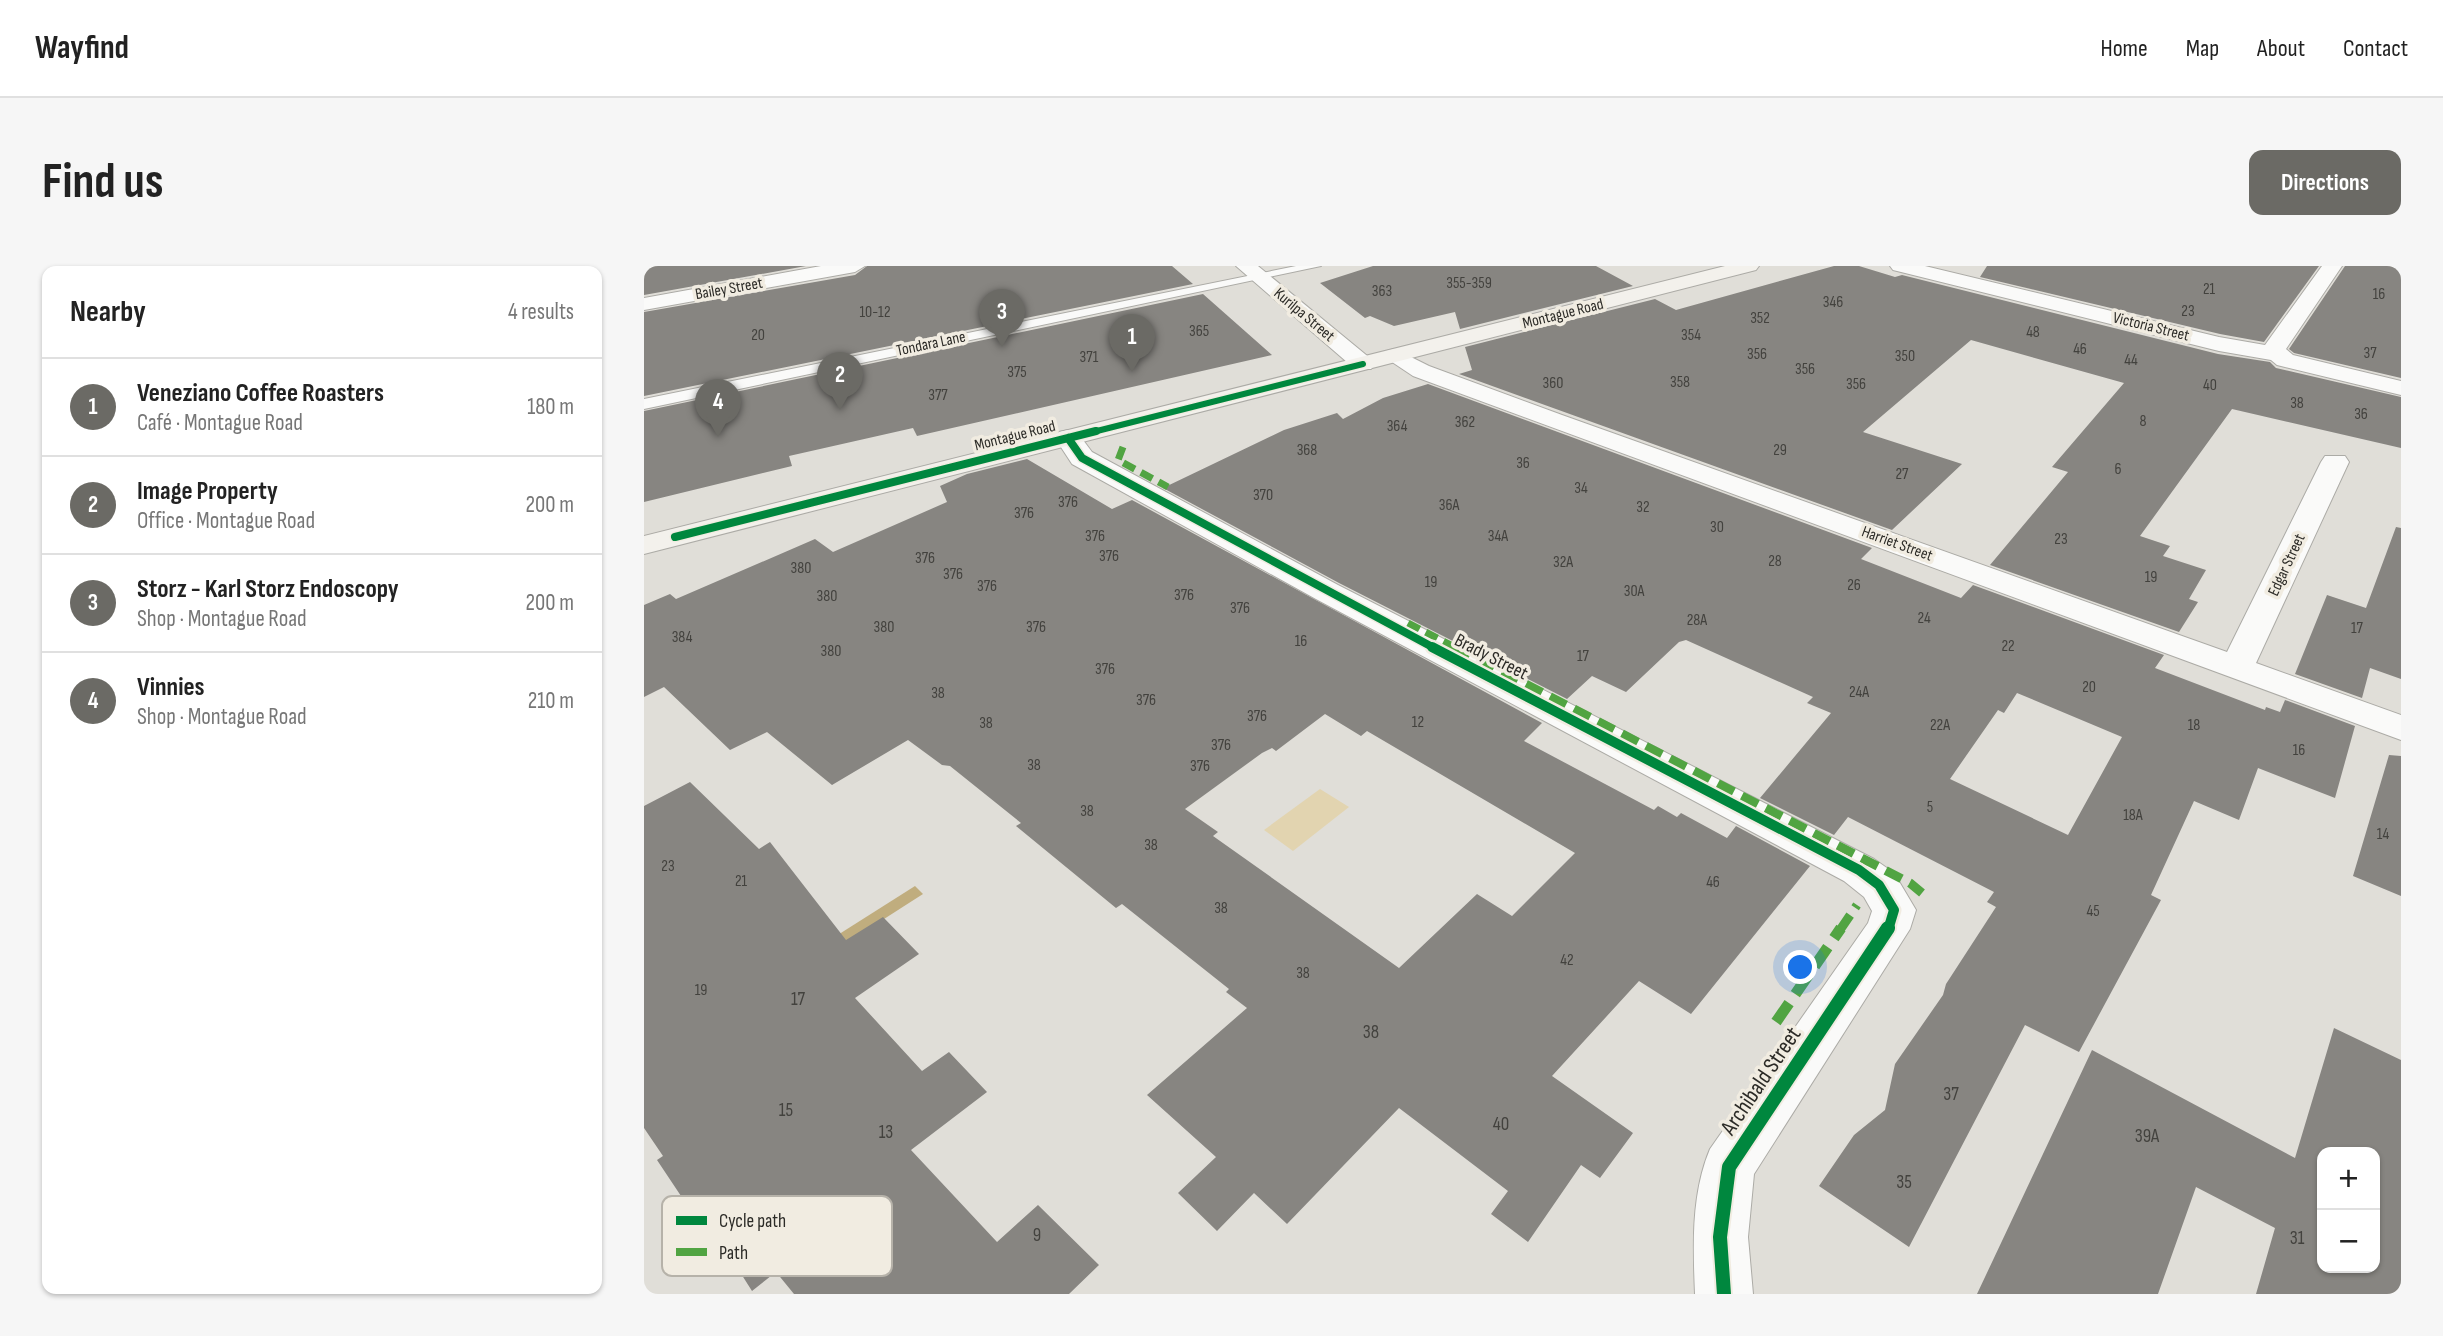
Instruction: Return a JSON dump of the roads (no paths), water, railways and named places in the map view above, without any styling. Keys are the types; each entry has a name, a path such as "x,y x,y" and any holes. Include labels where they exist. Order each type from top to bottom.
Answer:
{"street":[{"name":"Bailey Street","path":"644,304 855,266"},
{"name":"Montague Road","path":"644,545 1749,266"},
{"name":"Victoria Street","path":"1900,266 2219,344 2278,354 2286,360 2401,388"},
{"path":"2278,354 2274,349 2332,266"},
{"name":"Kurilpa Street","path":"1252,271 1363,364"},
{"name":"Harriet Street","path":"1395,356 1421,371 2401,727"},
{"name":"Brady Street","path":"1068,438 1082,458 1327,592 1859,870 1879,885 1894,910"},
{"name":"Edgar Street","path":"2238,667 2335,462"},
{"name":"Archibald Street","path":"1724,1294 1720,1237 1729,1167 1888,929 1894,910"}],"lane":[{"name":"Tondara Lane","path":"644,404 1252,271 1315,266"}],"place":[{"name":"Storz - Karl Storz Endoscopy","path":"1002,347"},
{"name":"Veneziano Coffee Roasters","path":"1132,372"},
{"name":"Image Property","path":"840,410"},
{"name":"Vinnies","path":"718,437"}]}
